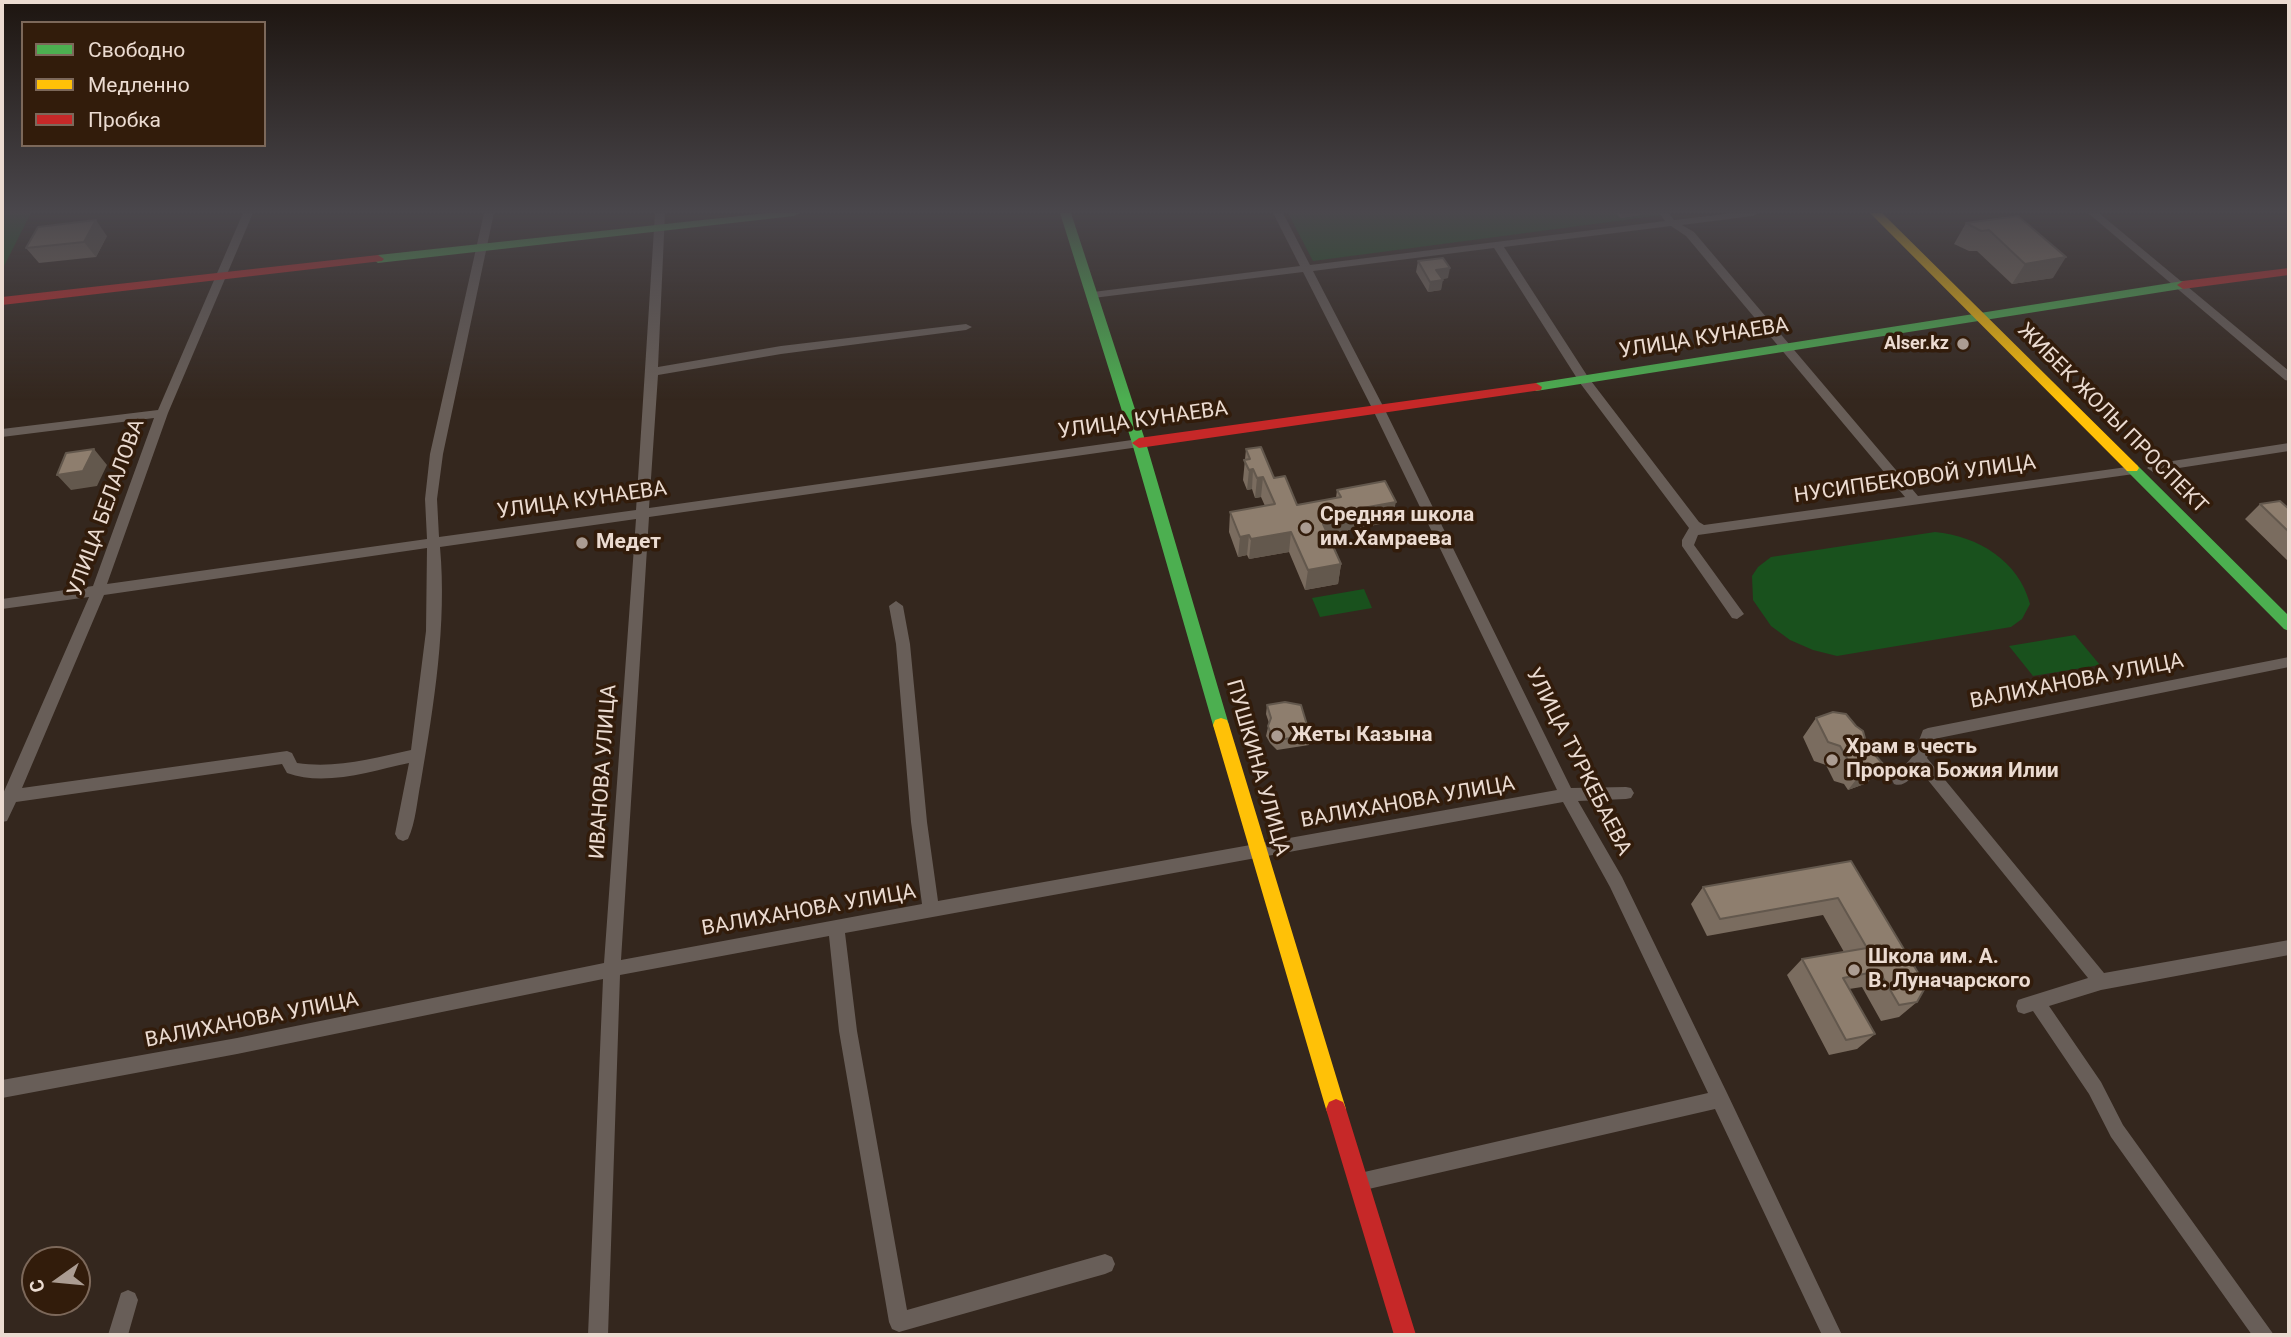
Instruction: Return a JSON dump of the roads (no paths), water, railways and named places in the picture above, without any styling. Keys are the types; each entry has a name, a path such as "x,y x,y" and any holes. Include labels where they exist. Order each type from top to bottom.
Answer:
{"main road":[{"path":"2,301 233,275"},
{"name":"ПУШКИНА УЛИЦА","path":"1086,275 1139,443 1258,852 1405,1335"},
{"name":"ЖИБЕК ЖОЛЫ ПРОСПЕКТ","path":"1945,275 2153,468 2289,602"},
{"name":"ЖИБЕК ЖОЛЫ ПРОСПЕКТ","path":"1952,275 2134,470 2289,625"},
{"name":"УЛИЦА КУНАЕВА","path":"1139,443 1584,380 2255,275"}],"street":[{"path":"403,834 417,755 430,646 435,563 430,523 436,459 476,275"},
{"name":"ИВАНОВА УЛИЦА","path":"598,1335 612,969 656,275"},
{"path":"1093,295 1254,275"},
{"name":"УЛИЦА ТУРКЕБАЕВА","path":"1309,275 1378,408 1567,795 1616,882 1832,1335"},
{"path":"1517,275 1584,380 1696,528 1688,540 1688,546 1737,614"},
{"path":"1726,275 1914,499"},
{"path":"2168,275 2289,377"},
{"name":"УЛИЦА БЕЛАЛОВА","path":"2,816 99,592 162,413 218,277"},
{"path":"652,372 781,350 966,327"},
{"path":"2,433 162,413"},
{"name":"УЛИЦА КУНАЕВА","path":"2,604 1139,443"},
{"path":"2153,468 2289,447"},
{"name":"НУСИПБЕКОВОЙ УЛИЦА","path":"1696,528 2134,470"},
{"path":"896,606 903,644 919,822 931,910"},
{"name":"ВАЛИХАНОВА УЛИЦА","path":"1899,780 1919,759 1928,734 2289,662"},
{"path":"10,796 287,757 292,769 303,771 347,768 417,755"},
{"path":"1919,759 2101,982"},
{"name":"ВАЛИХАНОВА УЛИЦА","path":"2,1089 237,1046 612,969 1183,863 1258,852 1567,795 1626,793"},
{"path":"836,928 848,1031 899,1322 1105,1264"},
{"path":"2264,1335 2117,1131 2095,1088 2030,1004 2101,982 2289,947"},
{"path":"1360,1182 1721,1099"},
{"path":"118,1335 128,1300"}],"place":[{"name":"Alser.kz","path":"1963,344"},
{"name":"Средняя школа им.Хамраева","path":"1306,528"},
{"name":"Медет","path":"582,543"},
{"name":"Жеты Казына","path":"1277,736"},
{"name":"Храм в честь Пророка Божия Илии","path":"1832,760"},
{"name":"Школа им. А. В. Луначарского","path":"1854,970"}]}
